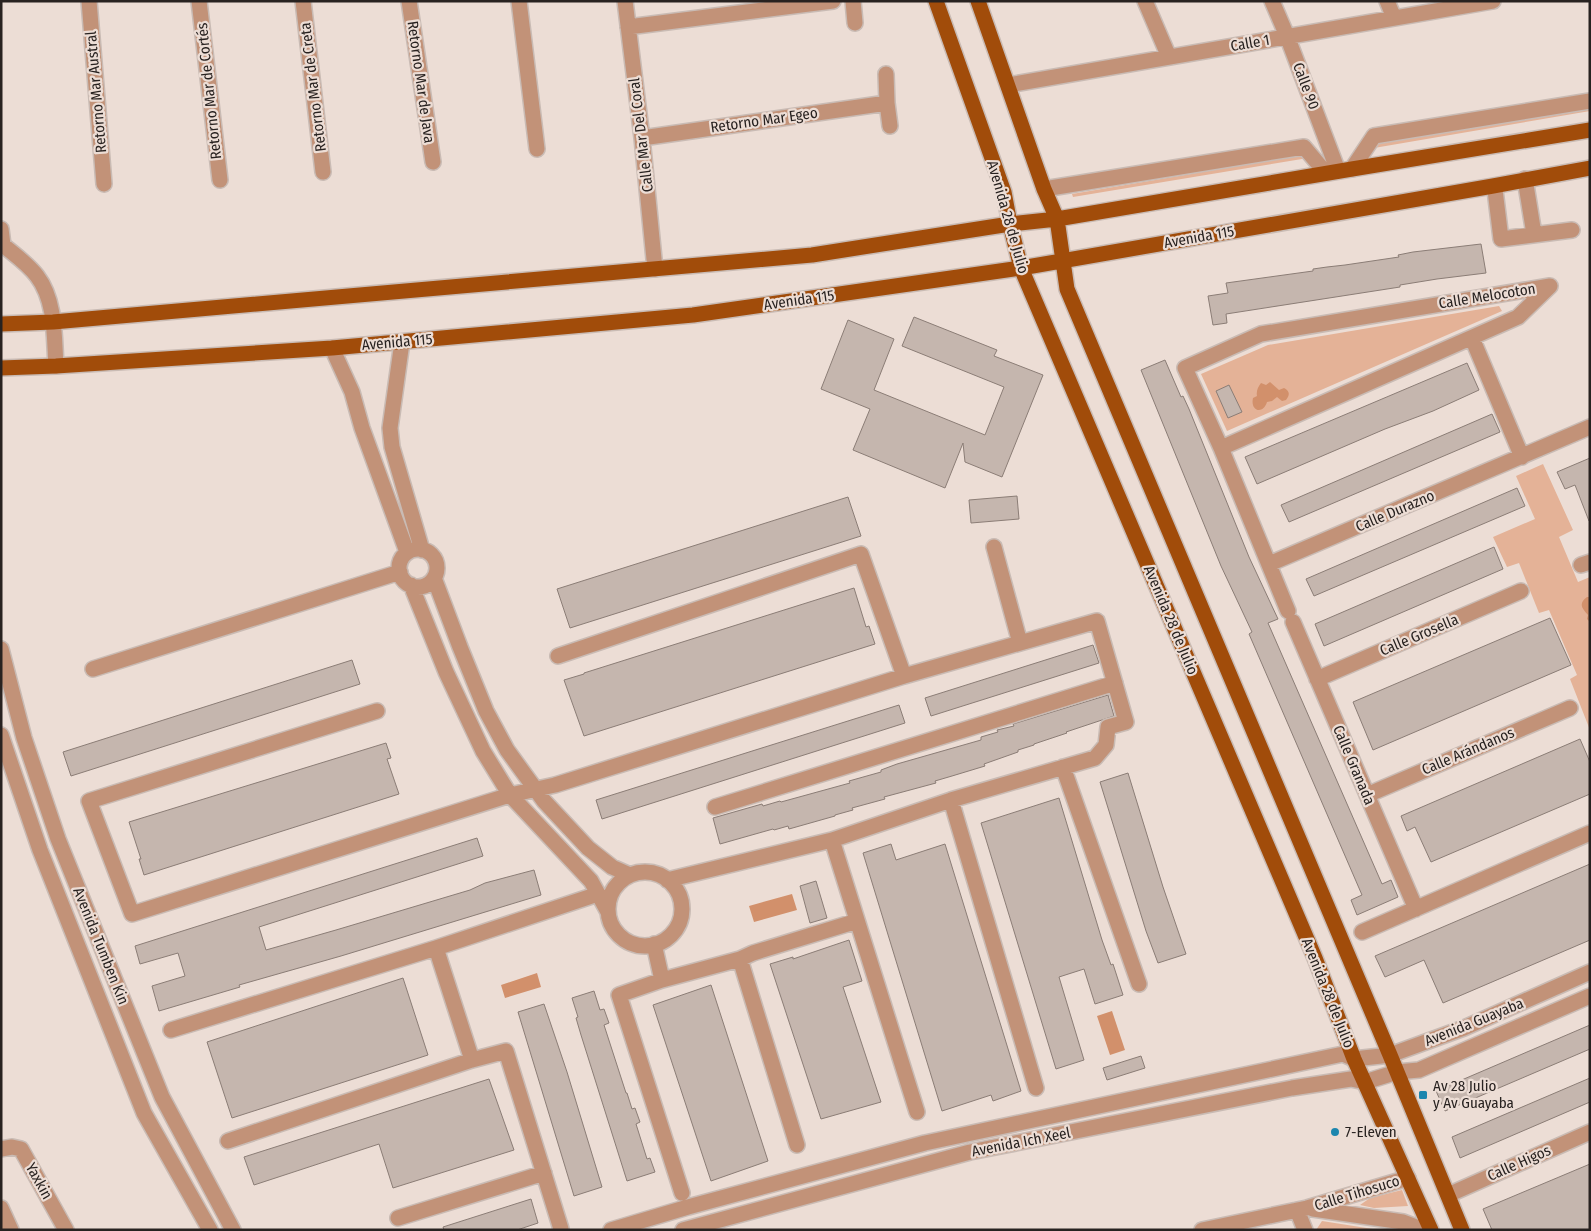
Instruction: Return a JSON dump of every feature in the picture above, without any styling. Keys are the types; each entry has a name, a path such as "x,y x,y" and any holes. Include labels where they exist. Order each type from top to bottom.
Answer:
{"main road":[{"name":"Avenida 28 de Julio","path":"936,1 1004,192 1021,268 1315,958 1348,1056 1365,1082 1430,1230"},
{"path":"978,1 1044,189 1057,218 1067,289 1462,1230"},
{"path":"1,324 53,322 812,255 1057,218 1590,130"},
{"name":"Avenida 115","path":"1,368 332,348 693,315 1021,268 1590,168"}],"street":[{"name":"Retorno Mar Austral","path":"88,1 104,184"},
{"name":"Retorno Mar de Cortés","path":"199,1 220,180"},
{"name":"Retorno Mar de Creta","path":"303,1 323,172"},
{"name":"Retorno Mar de Java","path":"409,1 432,162"},
{"path":"519,1 537,149"},
{"name":"Calle Mar Del Coral","path":"625,1 642,138 655,269"},
{"path":"628,27 833,1"},
{"path":"853,1 855,23"},
{"path":"1145,1 1169,56"},
{"name":"Calle 90","path":"1272,1 1339,171"},
{"path":"1387,1 1394,18"},
{"name":"Calle 1","path":"1008,84 1493,1"},
{"path":"886,74 890,126"},
{"path":"1044,189 1304,148 1339,171 1374,136 1590,101"},
{"name":"Retorno Mar Egeo","path":"642,138 887,103"},
{"path":"1525,179 1534,234"},
{"path":"1495,190 1501,239 1572,230"},
{"path":"1,230 2,245 37,276 46,291 53,322 56,366"},
{"name":"Calle Melocoton","path":"1550,286 1518,317 1472,338 1221,448 1185,368 1261,334 1550,286"},
{"path":"1472,338 1522,457"},
{"path":"402,342 390,428 392,447 415,551"},
{"path":"332,348 352,392 362,428 415,551"},
{"name":"Calle Durazno","path":"1269,564 1590,427"},
{"path":"1221,448 1269,564"},
{"path":"994,547 1020,642"},
{"path":"411,586 424,586 434,578 438,566 432,555 415,551 401,561 400,572 411,586 446,672 483,751 510,795 591,881 608,912"},
{"path":"558,656 861,554 904,676"},
{"name":"Calle Granada","path":"1269,564 1416,909"},
{"path":"93,670 400,572"},
{"path":"434,578 486,711 507,750 544,801 588,848 612,867 630,875"},
{"name":"Calle Grosella","path":"1317,679 1522,591"},
{"path":"376,711 89,801 132,914 510,795 555,785 904,676 1097,621 1126,722 1108,728 1106,745 1095,758 951,800 832,840 667,880"},
{"name":"Avenida Tumben Kin","path":"1,649 24,738 58,838 162,1097 233,1230"},
{"path":"715,807 1116,683"},
{"name":"Calle Arándanos","path":"1367,795 1570,708"},
{"name":"Avenida Tumben Kin","path":"1,735 4,755 144,1113 210,1230"},
{"path":"1063,767 1139,984"},
{"path":"951,800 1036,1088"},
{"path":"1362,932 1590,833"},
{"path":"832,840 917,1112"},
{"path":"642,872 655,874 667,880 676,889 681,901 678,926 670,936 660,943 647,946 636,945 616,933 610,923 608,912 609,900 613,890 620,881 630,875 642,872"},
{"path":"172,1030 436,948 598,894"},
{"path":"682,1193 619,994 662,980 740,959 753,953 857,921"},
{"path":"654,944 662,980"},
{"path":"436,948 472,1060"},
{"path":"740,959 797,1145"},
{"name":"Avenida Guayaba","path":"611,1230 688,1207 925,1143 1348,1056 1390,1055 1464,1028 1590,972"},
{"name":"Avenida Guayaba","path":"1365,1082 1397,1072 1419,1070 1590,996"},
{"path":"1464,1028 1473,1046"},
{"path":"228,1141 472,1060 506,1052 561,1229"},
{"name":"Avenida Ich Xeel","path":"683,1230 732,1223 970,1152 1292,1088 1351,1079 1365,1082"},
{"name":"Calle Higos","path":"1448,1195 1590,1132"},
{"name":"Yaxkin","path":"1,1149 12,1147 21,1149 66,1230"},
{"path":"398,1218 544,1173"},
{"name":"Calle Tihosuco","path":"1202,1230 1302,1209 1408,1178"},
{"path":"1,1208 11,1230"},
{"path":"1302,1209 1305,1230"},
{"name":"Calle Tihosuco","path":"1302,1209 1403,1222 1424,1230"}],"shaded area":[{"path":"1590,109 1590,111 1374,148 1378,142"},
{"path":"1303,155 1308,158 1073,197 1072,194"},
{"path":"1499,306 1502,311 1227,431 1201,374 1268,345"},
{"path":"1270,382 1279,390 1286,389 1289,393 1288,396 1286,400 1282,401 1277,397 1267,402 1263,409 1257,410 1253,406 1253,398 1257,396 1257,389 1261,383 1266,385"},
{"path":"1543,464 1573,530 1559,537 1578,582 1590,577 1590,730 1570,679 1577,675 1549,610 1539,613 1519,563 1507,567 1493,537 1535,519 1516,476"},
{"path":"1587,597 1590,597 1590,622 1582,606"},
{"path":"792,894 797,910 754,922 749,906"},
{"path":"537,973 541,987 505,998 501,985"},
{"path":"1112,1011 1125,1050 1110,1055 1097,1016"},
{"path":"1402,1190 1408,1206 1374,1208 1360,1205 1370,1198"},
{"path":"1322,1221 1379,1230 1316,1230"}],"building":[{"path":"1481,244 1486,273 1437,279 1400,285 1400,287 1226,314 1227,323 1213,325 1208,296 1228,293 1226,283 1399,257 1398,255 1413,252"},
{"path":"914,317 997,350 994,356 1043,375 1002,477 965,462 963,443 945,488 853,450 870,409 821,389 848,320 894,339 874,390 985,435 1004,387 902,346"},
{"path":"1165,360 1181,397 1183,396 1189,409 1249,557 1278,619 1268,623 1382,884 1391,880 1398,897 1357,915 1351,900 1362,895 1249,634 1252,632 1221,566 1141,370"},
{"path":"1467,363 1479,390 1257,484 1245,457"},
{"path":"1229,385 1242,412 1228,418 1216,391"},
{"path":"1492,414 1500,432 1289,522 1281,505"},
{"path":"1590,458 1589,521 1575,485 1565,489 1557,472"},
{"path":"1517,488 1525,506 1314,596 1306,579"},
{"path":"1017,496 1019,519 971,523 969,500"},
{"path":"848,497 861,536 570,628 557,589"},
{"path":"1494,547 1503,569 1324,646 1315,624"},
{"path":"854,588 866,627 869,626 875,644 584,736 564,680"},
{"path":"1550,618 1571,665 1373,750 1353,702"},
{"path":"1093,645 1099,663 931,716 925,698"},
{"path":"352,660 360,684 71,776 63,752"},
{"path":"1108,695 1114,716 1018,750 1018,752 984,764 985,766 935,781 936,783 884,797 885,799 852,808 853,810 835,816 789,829 788,826 773,829 720,844 713,818 850,783 849,781 881,772 881,770 897,764 981,740 981,737 998,732 997,730 1014,726 1013,724"},
{"path":"899,705 905,723 602,819 596,800"},
{"path":"1580,739 1590,762 1590,794 1431,862 1415,827 1407,831 1401,816"},
{"path":"386,743 391,758 387,759 399,794 144,875 129,822"},
{"path":"1128,773 1186,954 1158,963 1146,931 1100,782"},
{"path":"1059,798 1102,940 1111,965 1113,964 1123,995 1095,1004 1084,969 1059,977 1084,1060 1056,1069 981,823"},
{"path":"477,838 483,856 259,927 266,950 470,890 485,883 534,870 541,895 239,985 240,987 159,1011 152,986 185,976 178,953 140,964 135,946"},
{"path":"891,844 896,860 945,844 1021,1091 993,1101 991,1095 942,1111 863,853"},
{"path":"1590,864 1590,940 1443,1003 1424,960 1385,977 1375,956"},
{"path":"816,881 827,918 810,923 800,886"},
{"path":"849,940 862,981 843,987 881,1102 821,1119 770,964 793,957 793,959"},
{"path":"403,978 428,1055 232,1118 207,1042"},
{"path":"711,985 768,1161 711,1181 653,1005"},
{"path":"594,991 600,1010 604,1009 609,1023 604,1025 626,1093 632,1109 635,1108 640,1122 636,1124 647,1159 650,1158 655,1172 627,1181 581,1035 572,998"},
{"path":"544,1004 602,1187 574,1196 518,1012"},
{"path":"1590,1025 1590,1049 1445,1111 1436,1091"},
{"path":"1141,1056 1145,1068 1107,1080 1103,1068"},
{"path":"1590,1078 1590,1102 1460,1158 1452,1137"},
{"path":"489,1079 514,1150 393,1188 379,1144 254,1185 244,1157"},
{"path":"1590,1164 1590,1230 1492,1230 1483,1209"},
{"path":"531,1199 538,1223 517,1230 444,1230 443,1227"}],"place":[{"name":"Av 28 Julio y Av Guayaba","path":"1423,1095"},
{"name":"7-Eleven","path":"1335,1132"}]}
